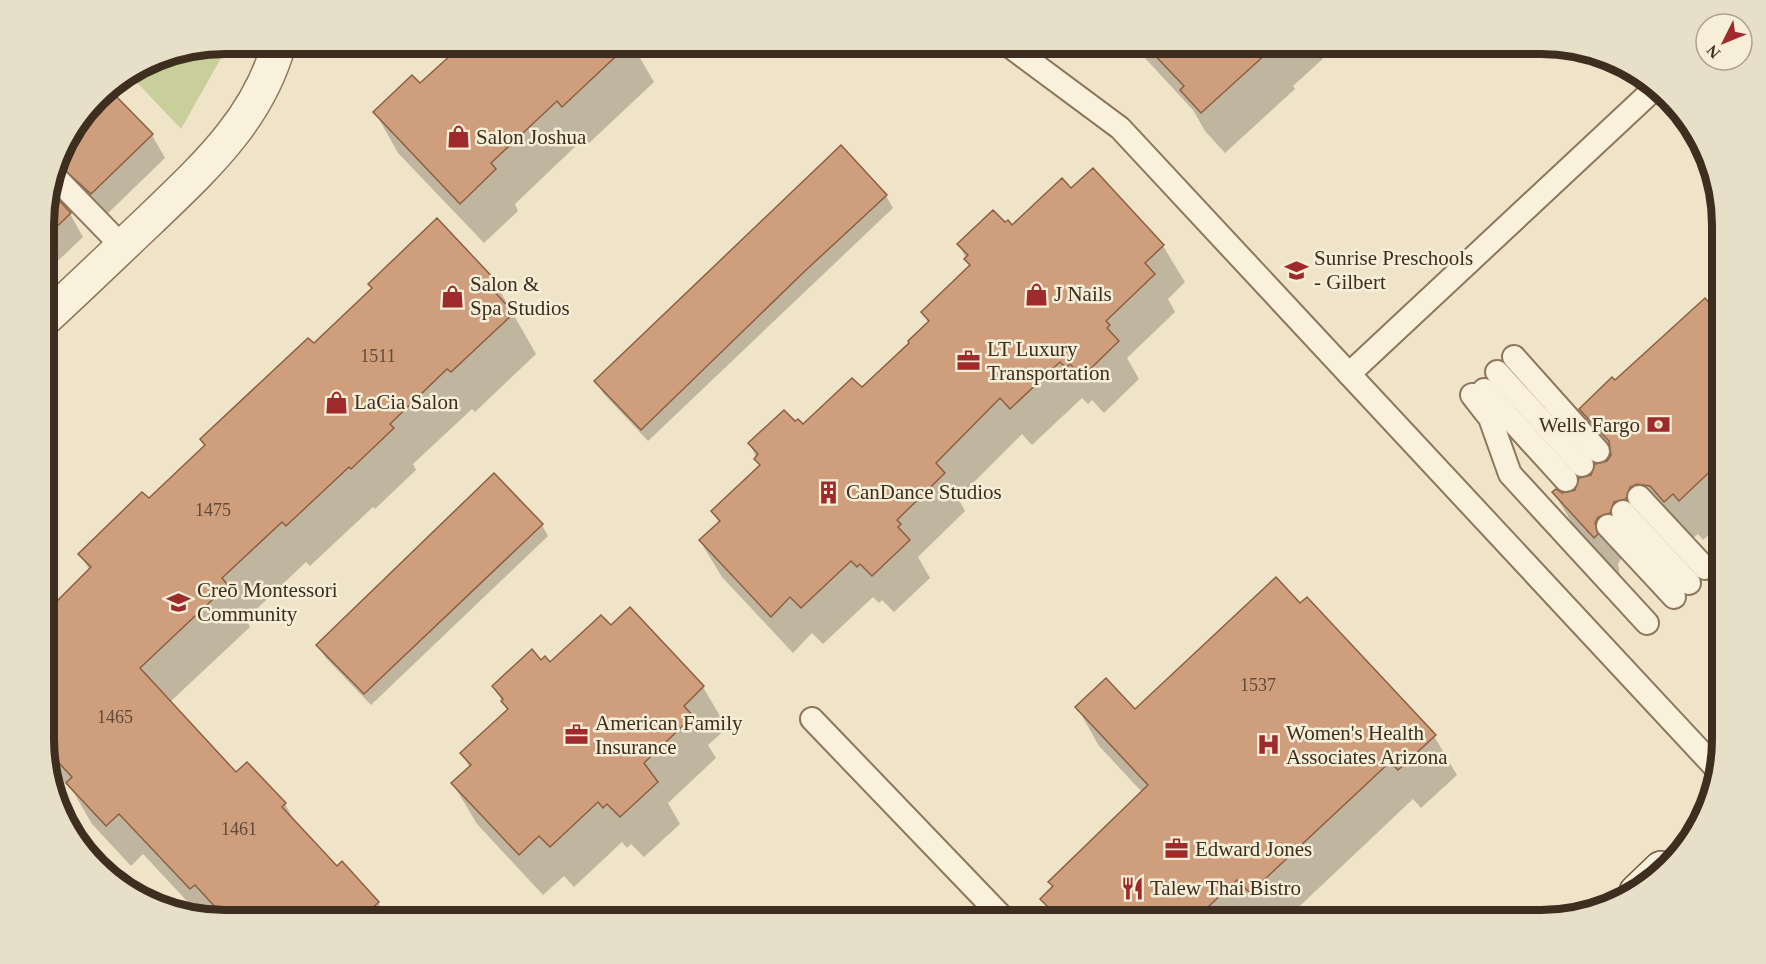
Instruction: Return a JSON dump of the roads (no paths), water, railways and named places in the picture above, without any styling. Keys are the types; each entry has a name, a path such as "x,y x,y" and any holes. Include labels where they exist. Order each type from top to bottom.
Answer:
{"street":[{"path":"54,311 205,167 237,132 262,91 276,54"}],"lane":[{"path":"1020,54 1119,128 1711,762"},
{"path":"1349,374 1650,93"},
{"path":"60,182 122,246"},
{"path":"1514,357 1582,466"},
{"path":"1497,372 1582,466"},
{"path":"1582,466 1476,391 1490,418 1510,474 1647,623"},
{"path":"1690,583 1623,511 1690,583"},
{"path":"812,719 995,910"}],"place":[{"name":"Salon Joshua","path":"458,137"},
{"name":"Sunrise Preschools - Gilbert","path":"1296,270"},
{"name":"J Nails","path":"1036,294"},
{"name":"Salon & Spa Studios","path":"452,296"},
{"name":"LT Luxury Transportation","path":"969,361"},
{"name":"LaCia Salon","path":"336,402"},
{"name":"Wells Fargo","path":"1658,425"},
{"name":"CanDance Studios","path":"828,492"},
{"name":"Creō Montessori Community","path":"179,602"},
{"name":"American Family Insurance","path":"577,735"},
{"name":"Women's Health Associates Arizona","path":"1268,745"},
{"name":"Edward Jones","path":"1177,849"},
{"name":"Talew Thai Bistro","path":"1132,888"}]}
